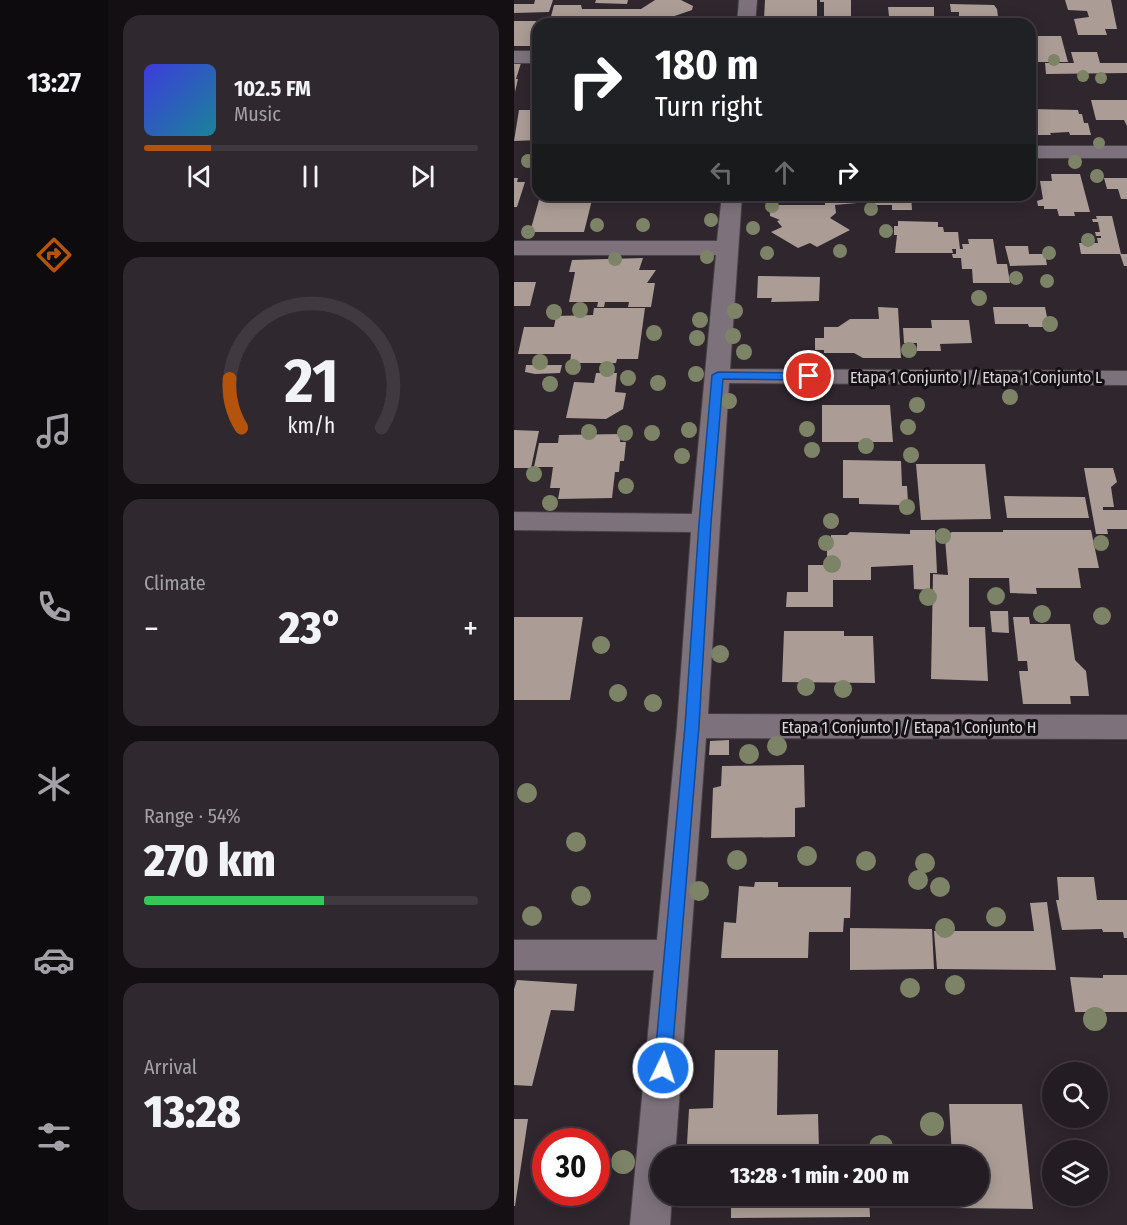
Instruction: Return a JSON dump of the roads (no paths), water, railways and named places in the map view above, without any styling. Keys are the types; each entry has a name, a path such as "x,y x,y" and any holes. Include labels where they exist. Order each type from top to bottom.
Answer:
{"street":[{"path":"746,18 748,0"},
{"path":"514,57 532,57"},
{"path":"1036,152 1126,152"},
{"path":"650,1225 692,726 705,523 731,201"},
{"path":"514,248 727,248"},
{"name":"Etapa 1 Conjunto J / Etapa 1 Conjunto L","path":"718,375 1126,378"},
{"path":"514,521 705,523"},
{"name":"Etapa 1 Conjunto J / Etapa 1 Conjunto H","path":"692,726 1126,727"},
{"path":"514,955 672,955"}]}
